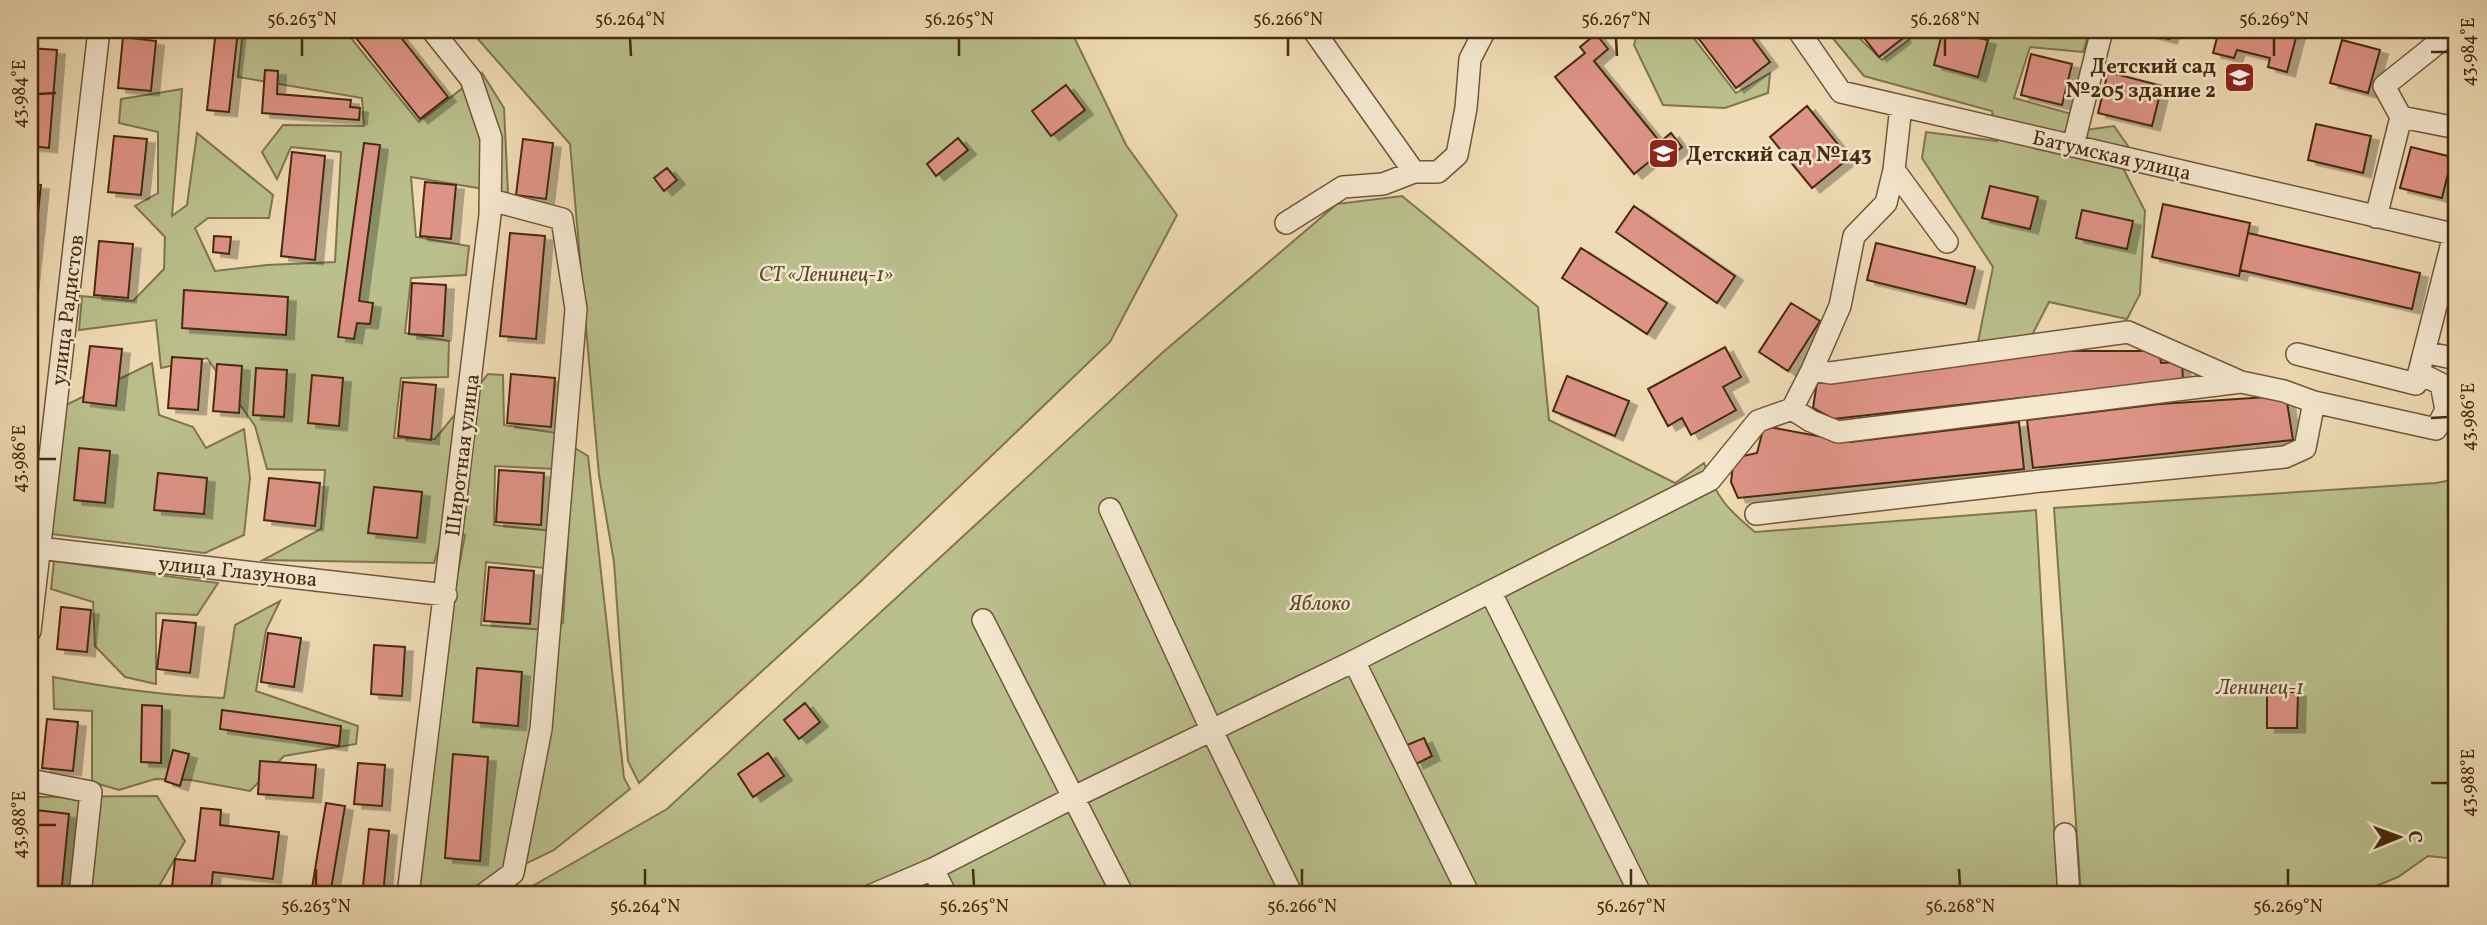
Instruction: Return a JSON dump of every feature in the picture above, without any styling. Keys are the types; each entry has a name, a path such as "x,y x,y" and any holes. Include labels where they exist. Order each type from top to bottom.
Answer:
{"street":[{"name":"улица Радистов","path":"30,631 35,548 99,30"},
{"name":"Широтная улица","path":"408,895 446,595 491,200 491,138 471,79 432,30"},
{"path":"1315,30 1414,172"},
{"path":"1286,223 1343,187 1382,184 1414,172 1437,172 1457,155 1466,108 1470,60 1485,30"},
{"name":"Батумская улица","path":"1798,30 1841,92 2456,235"},
{"path":"2073,146 2102,30"},
{"path":"2376,216 2400,117 2384,86 2454,30"},
{"path":"872,895 933,869 1354,661 1710,480 1758,421 1792,409 1812,370 1840,306 1854,236 1886,203 1894,170 1901,106"},
{"path":"2400,117 2457,128"},
{"path":"1894,170 1947,242"},
{"path":"1402,196 1414,172"},
{"path":"483,895 513,873 541,729 576,309 562,219 491,200"},
{"path":"2297,354 2416,384 2456,235"},
{"path":"1812,370 1830,373 2128,332 2241,382 2284,391 2314,402 2435,429 2446,410 2441,384 2421,363"},
{"path":"2421,363 2457,359"},
{"path":"1792,409 1811,421 1838,432 2241,382"},
{"path":"1756,514 2041,481 2284,457 2305,448 2314,402"},
{"path":"1111,509 1212,731 1293,895"},
{"name":"улица Глазунова","path":"35,548 446,595"},
{"path":"1491,593 1641,895"},
{"path":"983,620 1123,895"},
{"path":"1354,661 1469,895"},
{"path":"30,780 91,792 80,895"},
{"path":"2065,834 2069,895"},
{"path":"933,869 946,895"}],"green space":[{"path":"243,30 360,30 351,38 419,122 482,73 504,108 508,193 411,177 416,237 469,246 466,275 411,278 405,333 449,341 448,377 401,378 394,438 435,439 488,374 503,375 504,425 556,433 555,469 495,466 494,525 552,531 544,568 486,562 481,625 545,630 563,623 573,447 588,456 624,778 630,789 554,850 462,895 426,895 417,882 454,593 465,535 441,539 434,563 263,560 321,529 325,470 267,469 255,426 207,358 161,368 156,320 79,330 82,296 133,301 164,269 165,237 135,206 158,193 158,132 119,123 121,99 182,89 172,216 187,205 197,133 273,195 269,218 208,218 195,228 215,271 335,262 341,152 291,147 277,179 262,152 283,125 364,126 362,98 238,77"},
{"name":"СТ «Ленинец-1»","path":"470,30 1068,30 1075,39 1126,145 1177,215 1110,342 859,583 639,783 628,761 614,562 599,475 570,144"},
{"path":"1638,30 1693,30 1690,33 1736,93 1770,73 1768,93 1725,108 1663,105 1634,45"},
{"path":"1837,30 1851,30 1882,60 1919,30 1998,30 2007,37 2008,30 2090,30 2083,52 2030,47 2014,98 2075,115 2071,132 2114,126 2128,146 2123,168 2145,211 2140,294 2127,319 2049,302 2030,339 1977,347 1993,267 1922,158 1926,132 1997,141 1992,111 1864,76 1831,36"},
{"name":"Яблоко","path":"1402,196 1538,307 1549,420 1675,483 1704,463 1724,502 1755,532 2036,510 2058,895 517,895 667,809 1162,353 1337,204"},
{"path":"152,363 159,415 193,427 206,448 244,429 250,478 244,535 205,553 51,534 64,406"},
{"name":"Ленинец-1","path":"2457,479 2457,859 2428,856 2398,877 2354,895 2081,895 2054,508 2436,483"},
{"path":"54,561 218,583 197,615 156,613 156,684 125,677 95,646 93,602 51,589"},
{"path":"280,601 266,630 256,691 358,726 356,744 284,756 250,791 191,780 155,779 119,790 92,782 92,711 54,709 53,677 138,691 224,698 235,625"},
{"path":"157,796 185,841 154,895 30,895 30,797"}],"building":[{"path":"216,30 238,30 229,112 207,110"},
{"path":"366,30 395,30 448,97 420,119 356,38"},
{"path":"1746,30 1770,62 1736,88 1693,31"},
{"path":"1858,30 1897,30 1903,38 1879,57"},
{"path":"1943,30 1988,40 1978,77 1934,65"},
{"path":"2134,30 2172,30 2169,39"},
{"path":"2219,30 2298,30 2287,72 2268,67 2270,58 2237,50 2234,58 2213,53"},
{"path":"1596,34 1608,49 1594,61 1660,142 1671,133 1682,147 1666,160 1660,153 1634,174 1555,77 1585,53 1580,47"},
{"path":"123,37 156,41 151,91 118,88"},
{"path":"2342,40 2380,50 2368,93 2330,83"},
{"path":"30,48 57,50 49,148 30,146"},
{"path":"2031,54 2072,64 2062,105 2021,95"},
{"path":"265,70 278,71 277,94 351,100 350,107 360,108 359,120 262,113"},
{"path":"2108,72 2162,86 2152,126 2098,113"},
{"path":"1066,85 1085,110 1051,136 1032,111"},
{"path":"1807,106 1849,158 1812,188 1770,137"},
{"path":"2316,124 2371,136 2363,173 2308,160"},
{"path":"114,136 147,139 141,195 108,192"},
{"path":"958,138 968,150 936,176 927,164"},
{"path":"523,139 553,143 546,199 516,195"},
{"path":"364,143 380,145 359,301 373,303 370,324 357,323 354,339 338,337"},
{"path":"2411,147 2452,157 2442,198 2400,188"},
{"path":"292,152 325,156 315,260 281,256"},
{"path":"667,168 677,180 664,191 654,178"},
{"path":"425,182 456,185 451,239 420,236"},
{"path":"30,184 41,185 30,289"},
{"path":"1990,186 2038,197 2030,229 1982,218"},
{"path":"2163,204 2250,223 2239,276 2152,257"},
{"path":"1634,206 1735,276 1717,303 1616,232"},
{"path":"2082,210 2133,221 2127,249 2076,238"},
{"path":"510,233 545,236 536,339 500,336"},
{"path":"2248,233 2420,273 2412,309 2240,270"},
{"path":"214,236 231,237 229,254 213,252"},
{"path":"99,241 133,244 128,298 94,295"},
{"path":"1876,243 1975,267 1966,304 1867,280"},
{"path":"1581,248 1667,303 1647,334 1562,278"},
{"path":"412,283 446,285 443,336 409,334"},
{"path":"184,290 288,297 286,335 182,328"},
{"path":"1791,303 1820,321 1788,371 1759,352"},
{"path":"90,346 122,349 116,406 83,402"},
{"path":"1725,347 1741,377 1723,387 1736,410 1691,435 1682,418 1668,426 1648,389"},
{"path":"2061,351 2159,351 2161,363 2182,362 2183,380 1833,419 1813,408 1817,382"},
{"path":"172,357 202,359 198,410 168,408"},
{"path":"217,364 242,366 239,413 213,411"},
{"path":"256,368 287,370 284,417 253,415"},
{"path":"511,374 555,378 551,427 507,423"},
{"path":"312,375 343,378 339,426 308,423"},
{"path":"1567,376 1629,401 1615,436 1553,411"},
{"path":"403,382 436,385 431,440 398,436"},
{"path":"2268,397 2287,402 2293,440 2033,468 2027,420 2160,404"},
{"path":"2019,422 2024,469 1738,498 1731,482 1734,458 1757,453 1764,426 1850,442"},
{"path":"79,448 110,451 105,503 74,500"},
{"path":"499,470 544,473 541,525 496,522"},
{"path":"158,473 207,478 204,514 154,510"},
{"path":"269,478 320,483 315,526 264,520"},
{"path":"374,487 422,492 417,538 368,533"},
{"path":"489,567 534,571 530,624 484,621"},
{"path":"61,607 91,610 87,652 57,649"},
{"path":"163,620 196,623 190,673 157,669"},
{"path":"268,633 301,638 294,687 261,682"},
{"path":"374,645 405,647 402,696 371,694"},
{"path":"477,668 522,672 518,726 473,722"},
{"path":"2267,692 2298,692 2297,728 2267,728"},
{"path":"805,703 820,722 799,739 784,720"},
{"path":"142,705 162,706 161,763 141,762"},
{"path":"222,710 341,726 339,746 220,729"},
{"path":"47,719 78,722 73,771 42,768"},
{"path":"1424,738 1432,756 1416,764 1407,745"},
{"path":"173,750 189,754 180,786 165,781"},
{"path":"768,753 784,776 753,797 738,774"},
{"path":"453,754 488,757 480,861 445,858"},
{"path":"260,761 316,765 313,798 258,794"},
{"path":"358,763 385,765 382,806 354,804"},
{"path":"326,803 345,806 330,895 318,895 311,894"},
{"path":"201,808 221,810 220,825 279,832 273,879 213,872 211,891 172,887 175,859 195,861"},
{"path":"36,810 69,814 61,895 30,895"},
{"path":"369,829 389,831 383,895 362,895"}],"place":[{"name":"Детский сад №205 здание 2","path":"2239,78"},
{"name":"Детский сад №143","path":"1663,154"}]}
